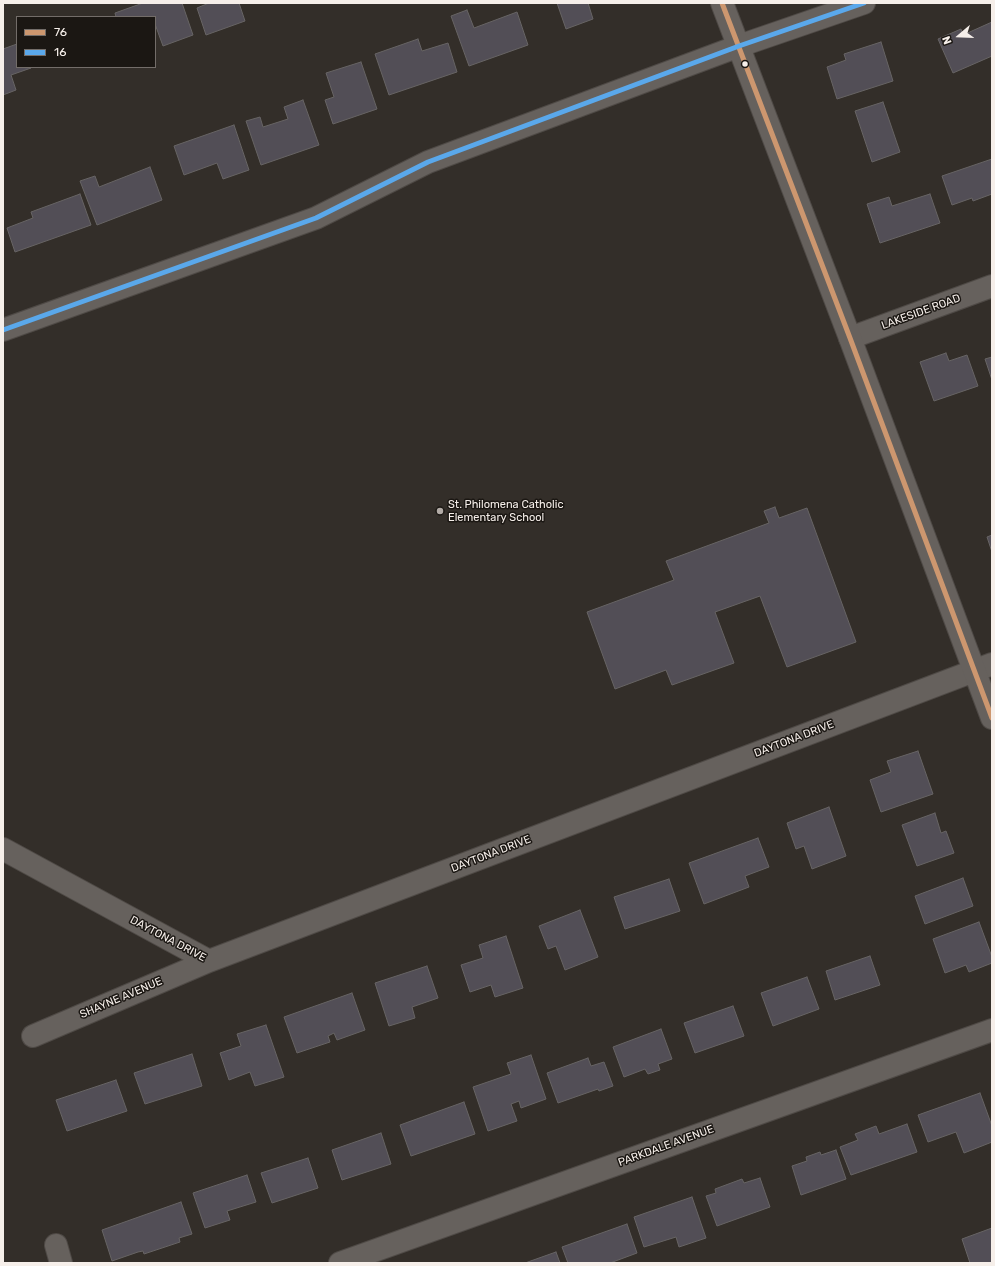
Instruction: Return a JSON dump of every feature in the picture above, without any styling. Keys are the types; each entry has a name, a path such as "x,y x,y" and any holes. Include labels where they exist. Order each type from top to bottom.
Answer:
{"street":[{"path":"722,3 850,338 983,667 992,718"},
{"path":"3,330 316,218 428,162 738,46 864,3"},
{"name":"LAKESIDE ROAD","path":"850,338 992,286"},
{"name":"DAYTONA DRIVE","path":"3,849 209,961 983,667"},
{"name":"SHAYNE AVENUE","path":"34,1036 209,961"},
{"name":"PARKDALE AVENUE","path":"340,1263 992,1030"}],"building":[{"path":"143,3 182,3 193,35 163,46 156,27 156,16 116,16 115,13"},
{"path":"209,3 239,3 245,21 206,35 197,8"},
{"path":"557,3 588,3 593,19 566,29"},
{"path":"467,10 474,28 517,12 528,45 469,66 451,16"},
{"path":"992,22 992,56 953,73 938,39 961,29 963,35"},
{"path":"418,39 422,51 448,43 457,72 389,95 375,54"},
{"path":"881,42 893,81 837,99 827,67 846,60 844,54"},
{"path":"16,44 16,68 31,68 11,75 16,90 3,95 3,49"},
{"path":"361,62 377,109 333,124 325,100 334,97 326,73"},
{"path":"303,100 319,145 261,165 246,121 260,117 263,127 288,119 284,107"},
{"path":"883,102 900,152 872,162 855,111"},
{"path":"234,125 249,170 223,179 217,163 184,175 174,146"},
{"path":"992,159 992,194 973,201 972,198 952,205 942,176"},
{"path":"150,167 162,200 97,225 80,181 95,176 99,187"},
{"path":"80,194 91,225 15,252 7,228 33,218 31,212"},
{"path":"930,194 940,223 880,243 867,204 889,197 892,206"},
{"path":"946,353 949,361 967,355 978,386 934,401 920,362"},
{"path":"992,357 992,380 985,359"},
{"path":"775,507 779,518 807,508 856,642 787,667 760,596 715,612 734,663 672,685 666,670 615,689 587,612 674,580 666,561 769,523 764,511"},
{"path":"992,535 992,552 987,537"},
{"path":"918,751 933,794 881,812 870,780 891,772 887,761"},
{"path":"829,807 846,856 812,869 804,846 796,849 787,823"},
{"path":"935,813 941,833 946,831 954,853 917,866 902,825"},
{"path":"758,838 769,867 745,876 749,887 704,904 689,863"},
{"path":"963,878 973,906 925,924 915,896"},
{"path":"669,879 680,911 625,929 614,897"},
{"path":"580,910 598,957 565,970 556,946 548,949 539,926"},
{"path":"979,922 992,957 992,963 969,972 966,965 945,973 933,939"},
{"path":"506,936 523,988 495,997 491,985 470,992 461,965 483,958 479,945"},
{"path":"870,956 880,985 835,1000 826,971"},
{"path":"427,966 438,998 412,1007 415,1018 389,1026 375,983"},
{"path":"807,977 819,1009 773,1026 761,993"},
{"path":"352,993 365,1030 337,1040 334,1033 328,1036 330,1042 297,1053 284,1017"},
{"path":"733,1006 744,1036 695,1053 684,1023"},
{"path":"266,1025 284,1077 255,1086 250,1072 229,1080 220,1053 241,1046 237,1034"},
{"path":"661,1029 672,1059 658,1064 660,1070 648,1074 645,1069 624,1077 613,1047"},
{"path":"192,1054 202,1086 145,1104 134,1073"},
{"path":"531,1055 546,1099 521,1108 519,1101 511,1104 517,1121 488,1131 473,1087 511,1074 507,1063"},
{"path":"588,1058 591,1066 604,1062 613,1086 599,1091 598,1089 558,1103 547,1073"},
{"path":"116,1080 127,1111 67,1131 56,1100"},
{"path":"980,1093 992,1126 992,1142 964,1153 956,1132 928,1142 918,1115"},
{"path":"464,1102 475,1134 411,1156 400,1125"},
{"path":"907,1124 917,1152 851,1175 840,1147 858,1140 855,1134 876,1126 879,1134"},
{"path":"381,1133 391,1164 342,1180 332,1150"},
{"path":"836,1150 846,1179 801,1195 792,1166 807,1161 806,1157 820,1152 821,1155"},
{"path":"308,1158 318,1188 272,1203 261,1173"},
{"path":"247,1175 256,1202 227,1211 230,1220 205,1228 193,1193"},
{"path":"760,1178 770,1207 717,1226 706,1196 716,1193 715,1189 742,1179 744,1183"},
{"path":"692,1197 706,1238 679,1247 676,1237 644,1247 634,1217"},
{"path":"181,1202 192,1234 179,1238 180,1242 144,1254 143,1251 138,1252 112,1261 102,1230"},
{"path":"627,1224 637,1253 610,1263 568,1263 562,1247"},
{"path":"992,1228 992,1263 970,1263 962,1239"},
{"path":"556,1252 560,1263 525,1263"}],"transit line":[{"name":"76","path":"722,3 850,338 992,718"},
{"name":"16","path":"3,330 316,218 428,162 739,46 864,3"}],"place":[{"name":"St. Philomena Catholic Elementary School","path":"440,511"}]}
